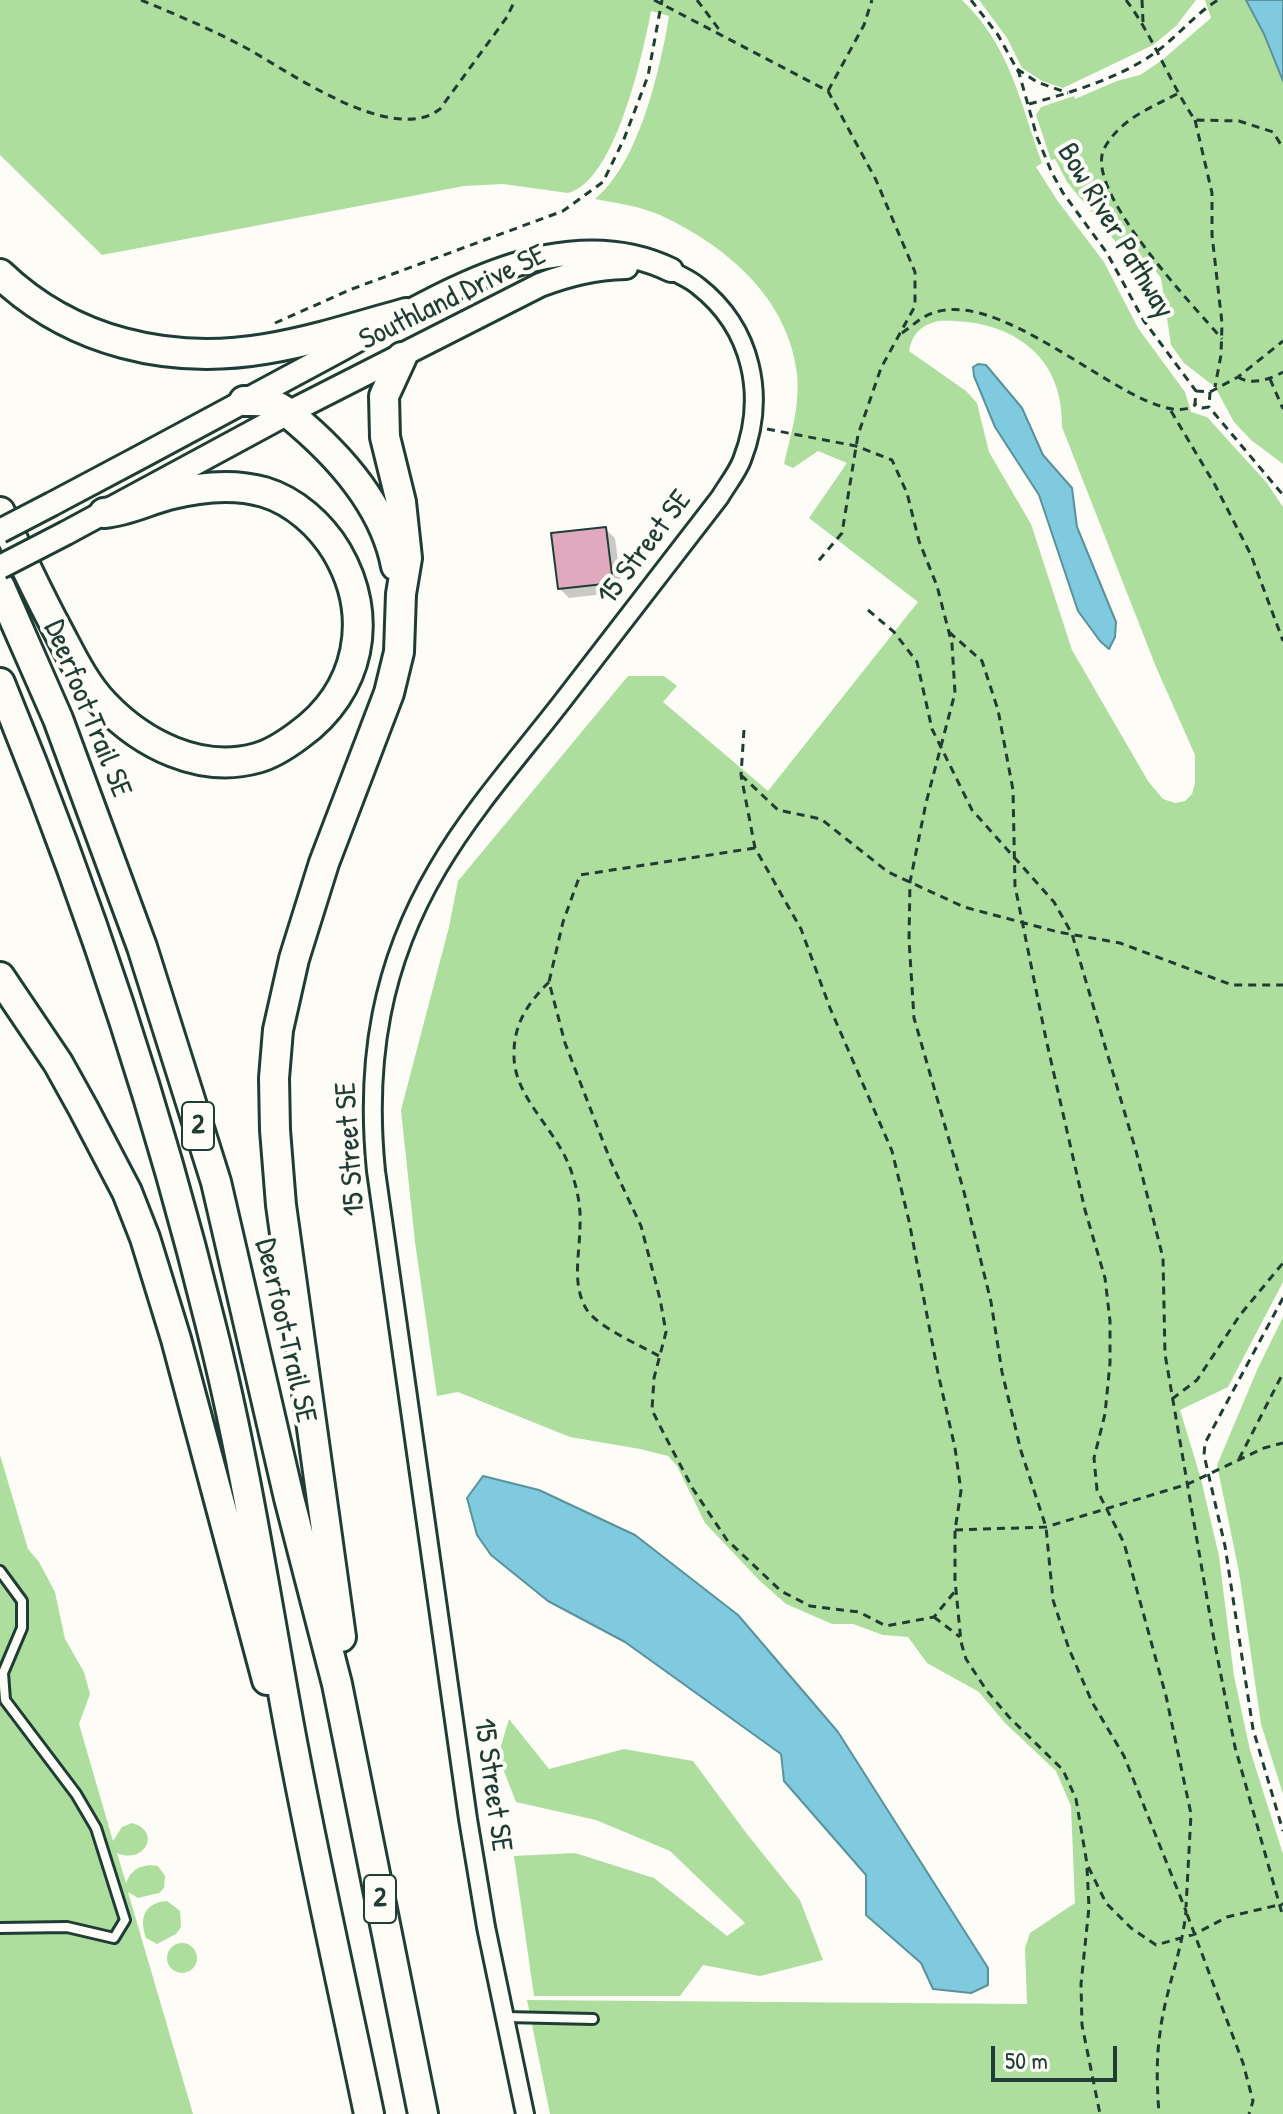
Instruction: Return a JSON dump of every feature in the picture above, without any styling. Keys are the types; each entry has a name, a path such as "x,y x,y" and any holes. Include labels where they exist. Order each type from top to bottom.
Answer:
{"highway":[{"path":"0,274 16,289 78,327 134,347 178,354 219,355 264,349 406,313"},
{"path":"337,1684 343,1650 281,1205 274,1078 278,1030 294,959 324,863 389,693 399,652 401,594 407,558 401,502 387,447 384,396 402,357"},
{"path":"244,401 272,403 288,413 341,461 361,488 393,548 401,594"},
{"path":"0,512 29,576 75,663 102,701 146,739 195,759 228,762 257,758 286,745 313,725 338,696 348,676 353,665 358,630 355,597 343,563 328,536 287,502 263,492 228,486 167,495 121,512 104,513"},
{"name":"Deerfoot Trail SE","path":"0,587 58,719 142,947 216,1182 289,1498 337,1684 423,2114"},
{"name":"2","path":"0,683 48,799 108,965 175,1188 212,1327 247,1483 288,1719 369,2114"},
{"path":"0,977 58,1063 127,1192 145,1238 176,1339 264,1674 288,1719"}],"main road":[{"name":"Southland Drive SE","path":"0,531 406,313 492,274 543,258 575,253 643,258 671,270"},
{"name":"Southland Drive SE","path":"0,567 288,413 540,285 574,273 611,268 671,270"}],"street":[{"name":"15 Street SE","path":"525,2114 486,1927 468,1819 376,1171 372,1124 378,1022 401,945 438,867 507,771 720,497 742,461 752,427 753,373 744,342 721,309 697,285 671,270"}],"lane":[{"path":"0,1571 22,1601 22,1628 3,1673 5,1700 76,1794 96,1828 125,1920 114,1938 67,1927 0,1928"},
{"path":"504,2017 593,2019"}],"path":[{"path":"141,0 248,49 306,85 367,111 413,120 430,117 440,109 507,17 515,0"},
{"path":"654,0 828,91 876,180 915,272 915,306 881,368 856,446 842,533 815,565"},
{"path":"697,0 723,35"},
{"path":"828,91 864,25 872,0"},
{"name":"Bow River Pathway","path":"971,0 998,35 1016,68 1037,137 1063,193 1107,253 1144,321 1196,391"},
{"path":"1126,0 1143,22 1177,94 1195,120 1212,193 1212,235 1222,339 1215,387"},
{"path":"1142,0 1143,22"},
{"path":"1029,104 1068,93 1138,65 1218,0"},
{"path":"268,326 366,284 563,211 587,197 603,182 639,101 662,2"},
{"path":"1016,68 1037,82 1068,93"},
{"path":"1177,94 1126,121 1103,149 1101,161 1105,182 1124,219 1222,339"},
{"path":"1195,120 1239,121 1273,132 1283,148"},
{"path":"899,335 933,312 972,310 1015,324 1143,400 1182,410 1195,404"},
{"path":"1283,341 1238,377 1215,387 1210,392 1209,407 1283,495"},
{"path":"1238,377 1244,381 1270,379 1283,372"},
{"path":"1270,379 1283,409"},
{"path":"1195,404 1196,391 1210,392"},
{"path":"1195,404 1202,408 1209,407"},
{"path":"1170,408 1251,555 1283,641"},
{"path":"752,427 856,446 892,460 907,493 919,541 937,586 949,632 955,693 926,803 910,882 909,940 914,1018 964,1192 991,1302 1002,1372 1021,1451 1046,1527 1053,1600 1069,1649 1092,1702 1124,1756 1195,1934 1243,2063 1253,2101 1249,2114"},
{"path":"868,610 894,632 917,662 932,729 972,810 1054,902 1072,934 1136,1151 1163,1258 1165,1354 1215,1645 1235,1747 1283,1917"},
{"path":"949,632 982,661 998,710 1013,790 1015,886 1085,1210 1105,1278 1110,1321 1110,1363 1105,1414 1094,1458 1097,1490 1124,1543 1166,1696 1191,1814 1183,1937 1160,2031 1157,2077 1159,2114"},
{"path":"744,730 741,775 755,848 801,929 830,1008 892,1151 909,1221 961,1491 955,1530 956,1590 960,1637 966,1659 987,1691 1063,1770 1076,1799 1087,1864 1089,1907 1081,1984 1082,2025 1100,2114"},
{"path":"741,775 778,810 821,819 888,872 964,907 1120,943 1232,985 1283,985"},
{"path":"755,848 580,875 563,922 549,982 565,1043 611,1162 641,1226 660,1299 666,1332 654,1378 652,1410 693,1489 727,1540 781,1591 810,1606 859,1612 886,1626 934,1617 956,1590"},
{"path":"549,982 529,1003 517,1029 515,1073 522,1091 560,1143 573,1175 581,1221 578,1279 580,1294 588,1310 596,1320 659,1356"},
{"path":"1172,1399 1197,1380 1240,1315 1283,1263"},
{"path":"1283,1298 1205,1443 1204,1455 1225,1546 1253,1729 1283,1831"},
{"path":"1239,1461 1283,1373"},
{"path":"955,1530 1046,1527 1188,1484 1264,1448 1283,1443"},
{"path":"934,1617 960,1637"},
{"path":"1087,1864 1106,1903 1131,1928 1156,1945 1195,1934 1227,1917 1281,1905"}],"green space":[{"path":"0,0 962,0 992,37 1020,97 1042,163 1036,167 1104,262 1138,328 1185,392 1191,412 1207,417 1267,483 1283,507 1283,1282 1228,1387 1180,1410 1201,1479 1219,1556 1234,1676 1250,1750 1283,1854 1283,2114 550,2114 527,2000 1027,2004 1025,1948 1030,1933 1075,1903 1071,1806 1056,1771 1005,1723 979,1692 927,1663 908,1637 883,1635 853,1624 832,1624 786,1604 705,1523 677,1466 668,1456 570,1437 458,1392 437,1396 415,1242 401,1110 458,881 628,676 664,676 677,686 663,702 768,791 918,602 809,518 847,463 818,451 793,468 784,464 796,409 797,374 791,346 767,298 730,259 684,228 644,209 595,199 624,163 635,140 653,88 669,16 651,11 634,85 613,142 600,166 585,184 568,193 503,184 464,186 102,255 0,155","holes":["938,321 964,322 1009,334 1027,345 1042,360 1053,379 1060,401 1062,427 1156,667 1195,755 1195,783 1192,794 1185,801 1175,803 1163,799 1148,781 1072,650 1031,524 989,452 977,403 966,391 909,351 915,335 926,325"]},
{"path":"979,0 1196,0 1176,26 1153,45 1063,88 1042,81 1022,68 1007,38"},
{"path":"1205,0 1246,0 1283,81 1283,464 1251,440 1234,422 1215,387 1184,363 1171,345 1161,278 1150,264 1119,246 1067,182 1055,159 1051,160 1036,115 1041,107 1074,96 1075,99 1140,75 1161,61 1211,18"},
{"path":"1283,1317 1283,1794 1261,1724 1239,1572 1217,1465"},
{"path":"0,1455 28,1549 39,1562 55,1592 65,1639 84,1672 90,1694 79,1724 113,1841 122,1827 132,1823 141,1827 148,1839 142,1851 127,1855 117,1853 126,1883 134,1871 147,1865 158,1866 165,1876 164,1888 159,1893 138,1898 128,1892 193,2114 0,2114"},
{"path":"509,1719 549,1769 624,1749 693,1761 800,1900 823,1960 760,1976 703,1965 680,1996 534,1996 514,1856 575,1853 654,1878 727,1936 745,1923 670,1851 596,1820 516,1802 498,1756"},
{"path":"167,1901 180,1911 181,1927 176,1934 157,1944 146,1938 143,1924 145,1913 153,1905"},
{"path":"182,1943 193,1947 197,1958 193,1969 182,1973 171,1969 167,1958 171,1947"}],"water":[{"path":"1246,0 1283,0 1283,81 1264,34"},
{"path":"986,365 1022,408 1043,455 1072,488 1077,527 1116,622 1115,637 1109,649 1078,611 1039,495 995,427 974,376 973,367"},
{"path":"483,1476 539,1490 635,1535 738,1615 838,1732 988,1968 988,1985 971,1993 933,1989 921,1963 866,1915 866,1875 784,1781 781,1754 625,1642 548,1601 491,1555 477,1535 467,1498"}],"building":[{"path":"606,527 613,583 558,589 551,533"}]}
